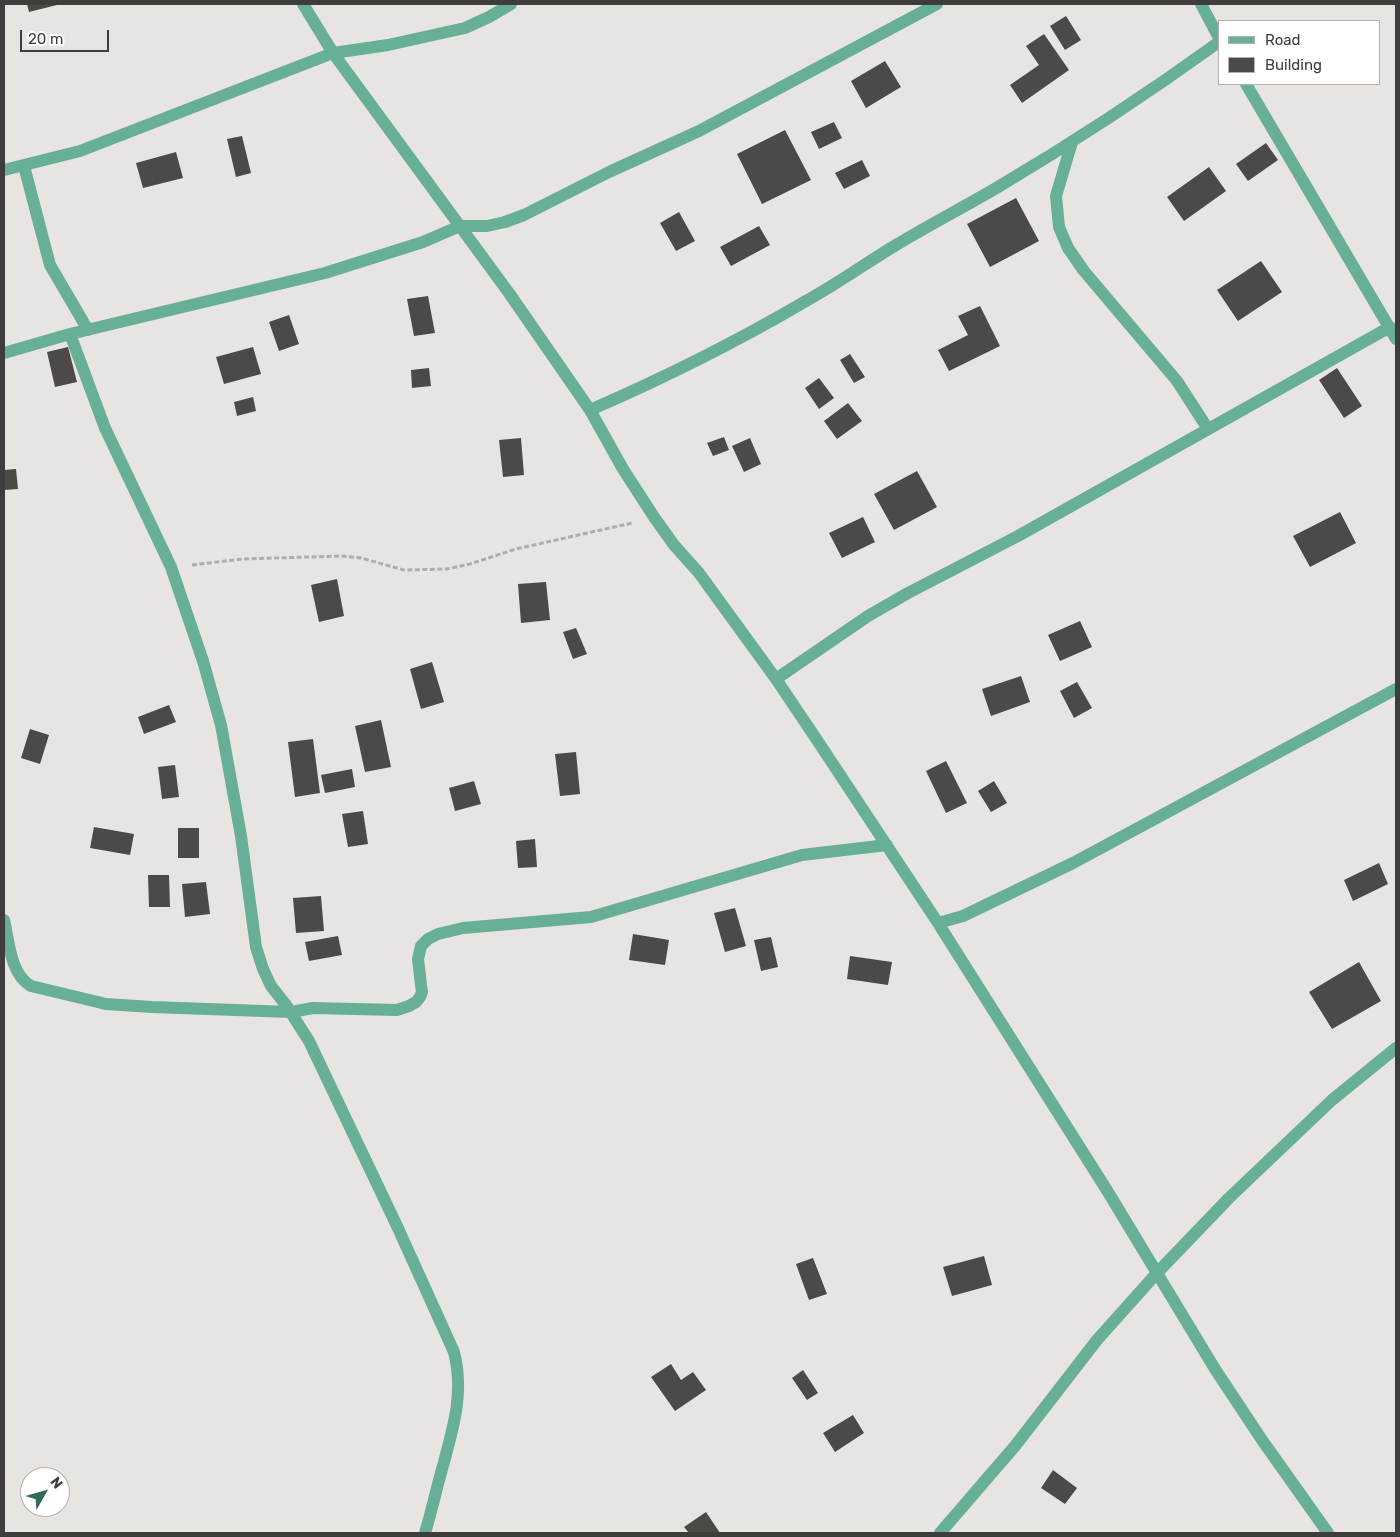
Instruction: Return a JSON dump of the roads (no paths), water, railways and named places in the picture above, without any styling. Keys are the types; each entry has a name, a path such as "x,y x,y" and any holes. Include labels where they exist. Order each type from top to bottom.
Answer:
{"street":[{"path":"303,4 333,52 460,226 590,410 623,469 654,517 674,545 699,574 776,679 938,923 1108,1192 1156,1274 1226,1385 1328,1533"},
{"path":"4,170 80,151 333,52 388,45 465,28 488,18 511,4"},
{"path":"4,353 70,334 325,273 423,242 460,226 487,226 524,215 610,172 699,131 937,4"},
{"path":"1201,4 1218,36"},
{"path":"590,410 662,378 728,345 807,301 897,245 997,188 1072,142 1148,93 1218,43"},
{"path":"776,679 868,616 908,593 1018,536 1208,429 1393,333 1247,85"},
{"path":"1072,142 1056,196 1059,227 1068,248 1084,271 1177,381 1208,429"},
{"path":"24,166 50,265 88,330"},
{"path":"70,334 105,428 171,568 203,661 221,725 241,836 256,947 262,969 271,986 291,1012 310,1042 454,1352 458,1367 459,1386 457,1411 425,1533"},
{"path":"938,923 963,916 1073,863 1396,689"},
{"path":"4,920 17,973 25,982 31,986 106,1004 152,1008 291,1012 313,1008 397,1010 416,1002 422,992 418,959 422,946 428,939 438,934 463,928 591,917 802,855 886,845"},
{"path":"940,1533 1015,1446 1097,1340 1156,1274 1230,1198 1332,1100 1396,1048"}]}
